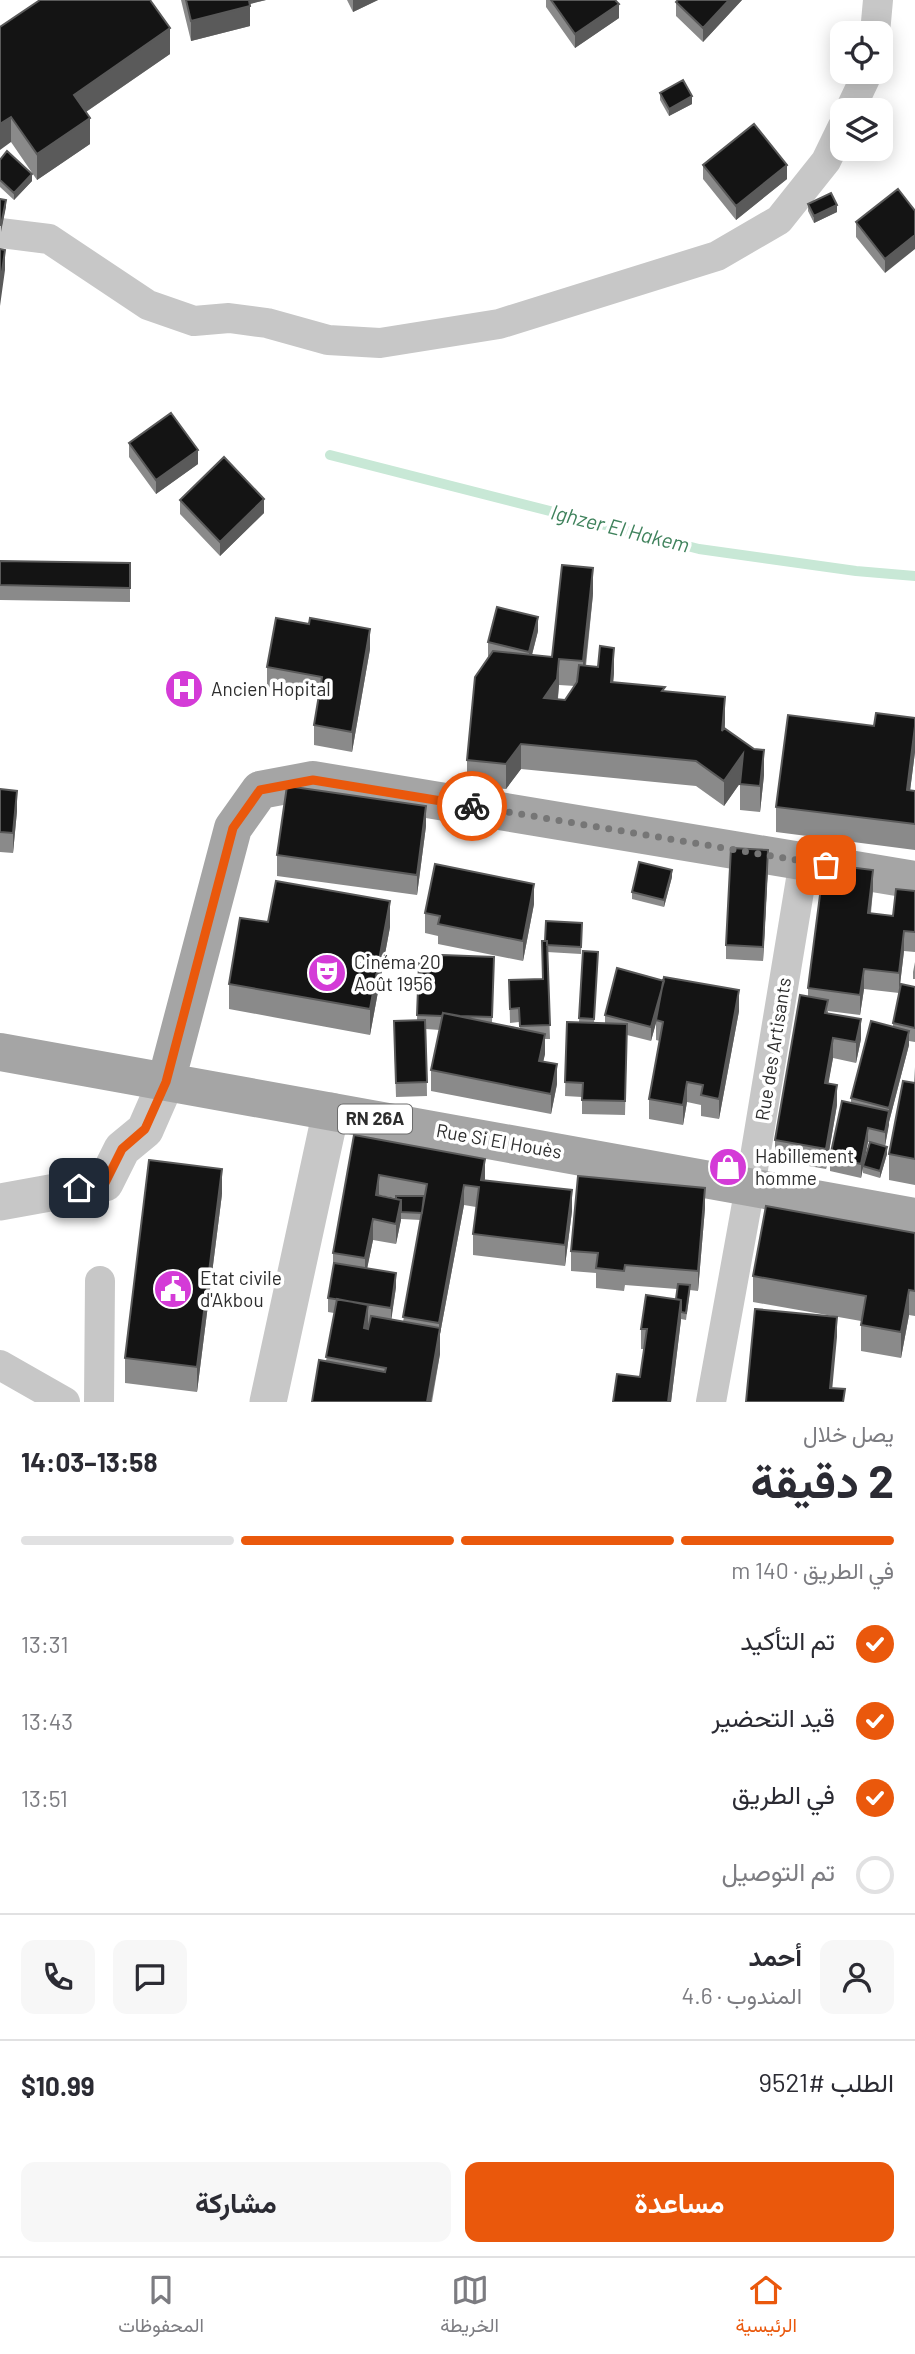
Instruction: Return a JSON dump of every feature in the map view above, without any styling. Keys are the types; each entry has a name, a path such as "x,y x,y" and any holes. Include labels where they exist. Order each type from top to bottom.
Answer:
{"main road":[{"path":"166,1082 233,828 260,790 313,780 915,880"},
{"name":"Rue Si El Houès","path":"0,1052 915,1217"}],"street":[{"path":"876,21 878,0"},
{"path":"0,233 49,239 148,305 194,321 229,317 267,323 328,340 380,344 499,324 717,256 779,220 830,153"},
{"name":"Rue des Artisants","path":"711,1402 804,861"},
{"path":"0,1202 105,1183 122,1149 145,1129 166,1082"},
{"path":"268,1402 331,1111"},
{"path":"99,1402 100,1281"},
{"path":"0,1365 65,1402"}],"building":[{"path":"40,0 150,0 170,28 74,95 90,118 37,154 11,117 0,124 0,27"},
{"path":"186,0 249,0 250,6 191,21"},
{"path":"551,0 615,0 619,4 575,34"},
{"path":"729,0 703,28 676,2"},
{"path":"683,80 692,96 669,109 660,93"},
{"path":"754,124 787,165 736,206 703,165"},
{"path":"7,151 32,174 14,193 0,180 0,160"},
{"path":"898,189 915,211 915,235 885,259 856,222"},
{"path":"831,193 837,205 814,216 808,204"},
{"path":"0,199 6,200 1,225 0,225"},
{"path":"0,249 5,250 0,286"},
{"path":"171,413 198,450 156,480 129,443"},
{"path":"224,457 264,499 220,542 180,500"},
{"path":"0,561 130,563 130,588 0,585"},
{"path":"562,565 593,568 583,661 559,659 557,679 544,698 565,700 577,682 579,665 598,667 600,646 614,648 611,682 665,687 662,691 725,697 722,731 724,728 754,749 764,750 760,786 740,784 743,754 724,781 696,761 521,744 506,764 467,760 475,677 493,651 552,657"},
{"path":"497,607 538,617 529,652 488,642"},
{"path":"276,618 309,624 310,618 370,629 352,732 314,725 322,677 267,667"},
{"path":"876,713 915,718 907,790 915,791 915,824 776,807 788,715 874,726"},
{"path":"287,786 426,806 417,875 277,855"},
{"path":"0,789 17,791 13,833 0,832"},
{"path":"731,848 768,850 763,947 726,945"},
{"path":"639,862 672,870 664,900 632,892"},
{"path":"435,864 534,884 523,941 438,924 440,916 425,913"},
{"path":"824,864 873,870 868,913 893,916 896,889 915,891 915,932 904,931 899,973 864,969 860,995 808,988"},
{"path":"276,881 390,901 370,1009 229,984 240,918 268,922"},
{"path":"546,921 582,923 581,947 547,945"},
{"path":"542,941 547,941 550,1025 520,1026 519,1008 510,1009 509,980 543,979"},
{"path":"583,951 598,952 594,1019 579,1018"},
{"path":"442,955 494,957 492,1017 443,1013 442,1016 417,1015 419,963 442,964"},
{"path":"617,968 664,981 651,1027 605,1015"},
{"path":"664,977 739,990 719,1099 701,1095 703,1085 687,1082 683,1105 649,1099 663,1022 656,1020"},
{"path":"901,984 915,987 915,1028 893,1023"},
{"path":"800,995 828,1000 825,1013 861,1019 856,1042 833,1038 825,1083 837,1085 826,1149 775,1140"},
{"path":"443,1013 545,1034 539,1061 557,1064 551,1094 431,1070"},
{"path":"425,1020 427,1082 396,1083 394,1021"},
{"path":"871,1021 909,1031 889,1108 851,1098"},
{"path":"567,1022 627,1024 625,1101 582,1100 583,1083 565,1082"},
{"path":"903,1081 915,1083 915,1159 889,1154"},
{"path":"842,1101 889,1111 885,1132 868,1128 861,1164 830,1157"},
{"path":"354,1135 485,1159 481,1180 572,1190 565,1245 473,1234 479,1187 464,1185 439,1323 403,1317 427,1184 379,1175 376,1195 401,1200 396,1224 373,1219 365,1258 333,1253"},
{"path":"870,1142 887,1147 880,1171 863,1166"},
{"name":"Etat civile d'Akbou","path":"149,1160 222,1169 197,1367 125,1358"},
{"path":"578,1176 705,1188 698,1271 625,1265 624,1271 596,1268 598,1253 571,1251"},
{"path":"396,1196 424,1196 422,1213 401,1212 401,1200 396,1199"},
{"path":"766,1206 915,1233 915,1291 909,1290 901,1332 861,1325 866,1296 753,1276"},
{"path":"334,1263 396,1273 391,1308 328,1298"},
{"path":"678,1284 690,1285 686,1313 681,1312 681,1300 676,1299"},
{"path":"646,1295 681,1300 668,1402 613,1402 617,1374 640,1377 647,1329 641,1329"},
{"path":"337,1299 368,1305 364,1328 368,1329 371,1316 440,1328 427,1402 312,1402 319,1360 385,1372 386,1368 326,1357"},
{"path":"755,1309 837,1317 830,1388 845,1389 843,1402 746,1402"}],"waterway":[{"name":"Ighzer El Hakem","path":"330,455 699,549 856,571 915,576"}],"way so far":[{"path":"472,806 826,865"}],"place":[{"name":"Ancien Hopital","path":"184,689"},
{"name":"Cinéma 20 Août 1956","path":"327,973"},
{"name":"Habillement homme","path":"728,1167"},
{"name":"Etat civile d'Akbou","path":"173,1289"}],"route":[{"path":"79,1188 105,1183 122,1149 145,1129 166,1082 233,828 260,790 313,780 472,806"}]}
